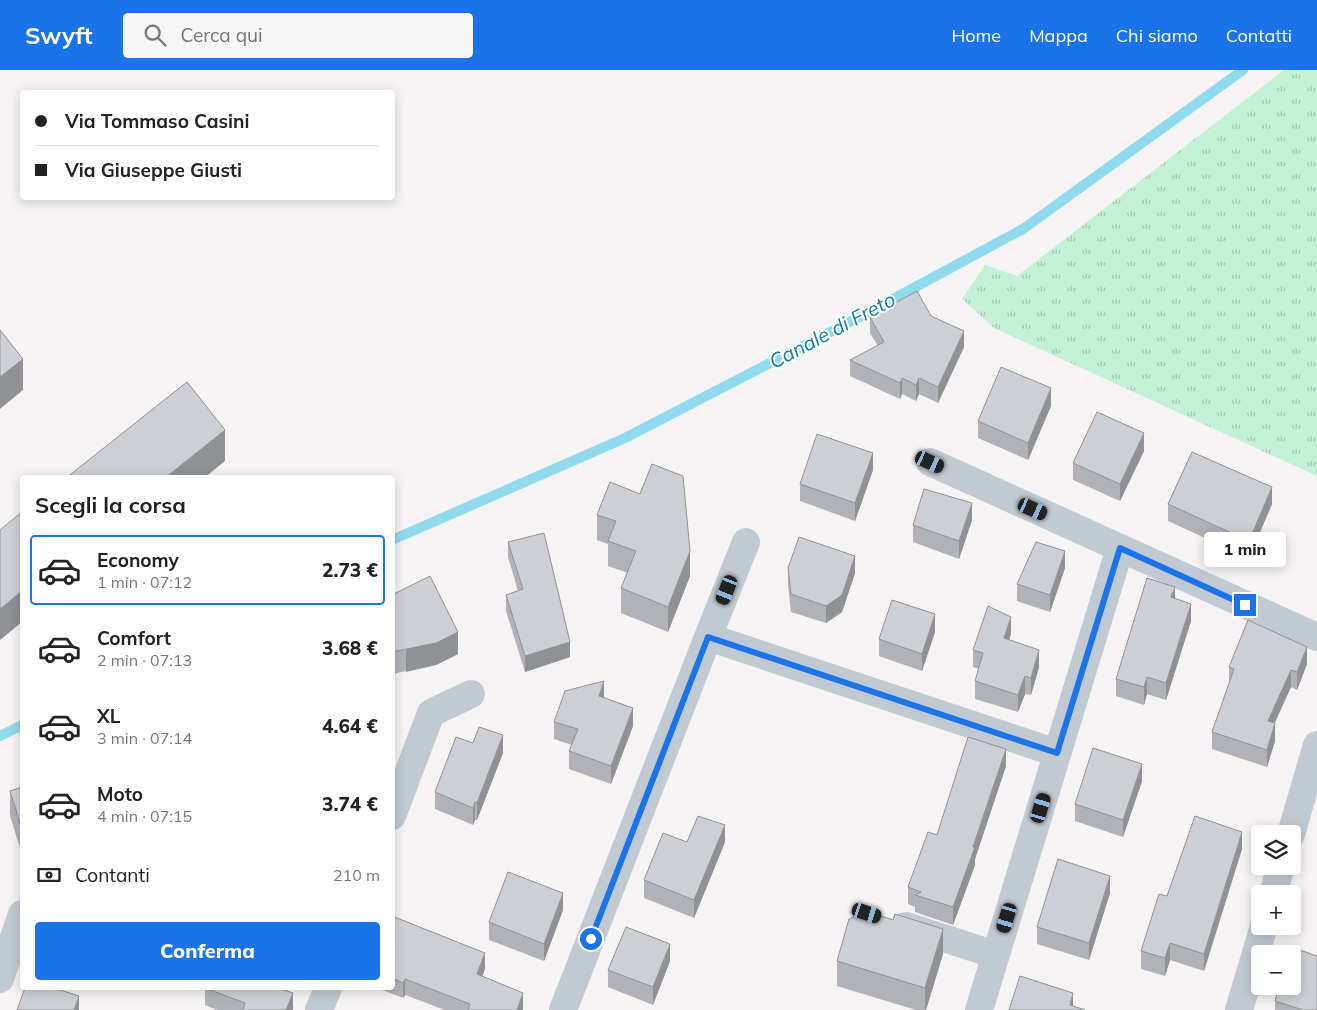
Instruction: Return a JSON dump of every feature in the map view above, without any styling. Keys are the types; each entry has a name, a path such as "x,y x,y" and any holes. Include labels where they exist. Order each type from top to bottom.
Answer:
{"street":[{"path":"930,462 1317,637"},
{"path":"563,1010 746,542"},
{"path":"978,1010 1120,548"},
{"path":"708,637 1057,753"},
{"path":"395,808 431,713 471,694"},
{"path":"1294,825 1317,745"},
{"path":"885,919 996,955"},
{"path":"0,979 20,920"},
{"path":"1239,1010 1261,935"},
{"path":"320,1010 327,990"}],"green space":[{"path":"1284,70 1317,70 1317,476 994,328 962,299 985,265 1017,276"}],"building":[{"path":"917,291 931,316 964,331 938,387 919,378 916,385 902,378 900,383 850,360 884,342 870,317"},
{"path":"0,330 23,359 0,377"},
{"path":"1001,367 1051,388 1028,443 978,421"},
{"path":"187,382 225,430 169,475 70,475"},
{"path":"1097,412 1144,433 1120,484 1073,463"},
{"path":"817,434 873,453 855,503 800,484"},
{"path":"1192,452 1272,487 1249,541 1168,504"},
{"path":"652,464 683,476 690,551 668,607 621,588 636,551 608,541 616,521 597,515 610,482 640,494"},
{"path":"924,489 972,503 959,541 913,525"},
{"path":"20,514 20,593 0,609 0,530"},
{"path":"544,533 570,642 525,656 506,595 523,589 508,542"},
{"path":"799,537 855,556 842,595 826,606 791,594 788,568"},
{"path":"1036,542 1065,551 1050,595 1017,584"},
{"path":"430,576 458,632 436,643 395,651 395,594"},
{"path":"1147,578 1175,587 1171,597 1191,604 1166,683 1147,677 1144,687 1116,679"},
{"path":"892,600 935,614 922,654 879,639"},
{"path":"988,606 1011,617 1004,638 1039,650 1031,678 1025,676 1018,695 975,681 983,653 973,650"},
{"path":"1248,620 1307,647 1297,672 1291,670 1268,721 1275,723 1267,750 1212,732 1234,669 1229,667"},
{"path":"604,681 599,696 633,708 611,766 569,751 578,729 554,722 565,691"},
{"path":"479,727 503,735 477,803 475,802 473,808 435,792 456,737 473,743"},
{"path":"968,737 1006,749 973,847 975,847 953,907 915,895 921,892 908,887 928,832 937,835"},
{"path":"1093,748 1142,764 1123,820 1075,804"},
{"path":"20,788 20,823 10,791"},
{"path":"698,816 725,825 694,900 644,880 663,833 687,842"},
{"path":"1195,816 1242,832 1204,954 1170,943 1165,958 1141,951 1159,894 1167,896"},
{"path":"1058,859 1110,876 1089,943 1037,927"},
{"path":"508,872 563,893 544,944 489,922"},
{"path":"866,911 893,920 895,914 943,929 925,988 837,961 849,919"},
{"path":"395,917 485,953 477,974 523,993 517,1010 468,1010 470,1004 405,979 403,983 395,979"},
{"path":"626,927 670,944 653,987 608,970"},
{"path":"1301,950 1317,956 1317,1010 1303,1010 1275,1001 1277,995 1301,995"},
{"path":"1020,976 1073,993 1070,1005 1085,1010 1009,1010"},
{"path":"24,990 60,990 79,996 74,1010 17,1010"},
{"path":"210,990 284,990 293,993 286,1010 243,1010 245,1003"}],"waterway":[{"name":"Canale di Freto","path":"395,539 625,438 867,313 1023,229 1243,70"},
{"name":"Canale di Freto","path":"0,736 20,726"}],"route":[{"path":"591,939 708,637 1057,753 1120,548 1245,605"}]}
